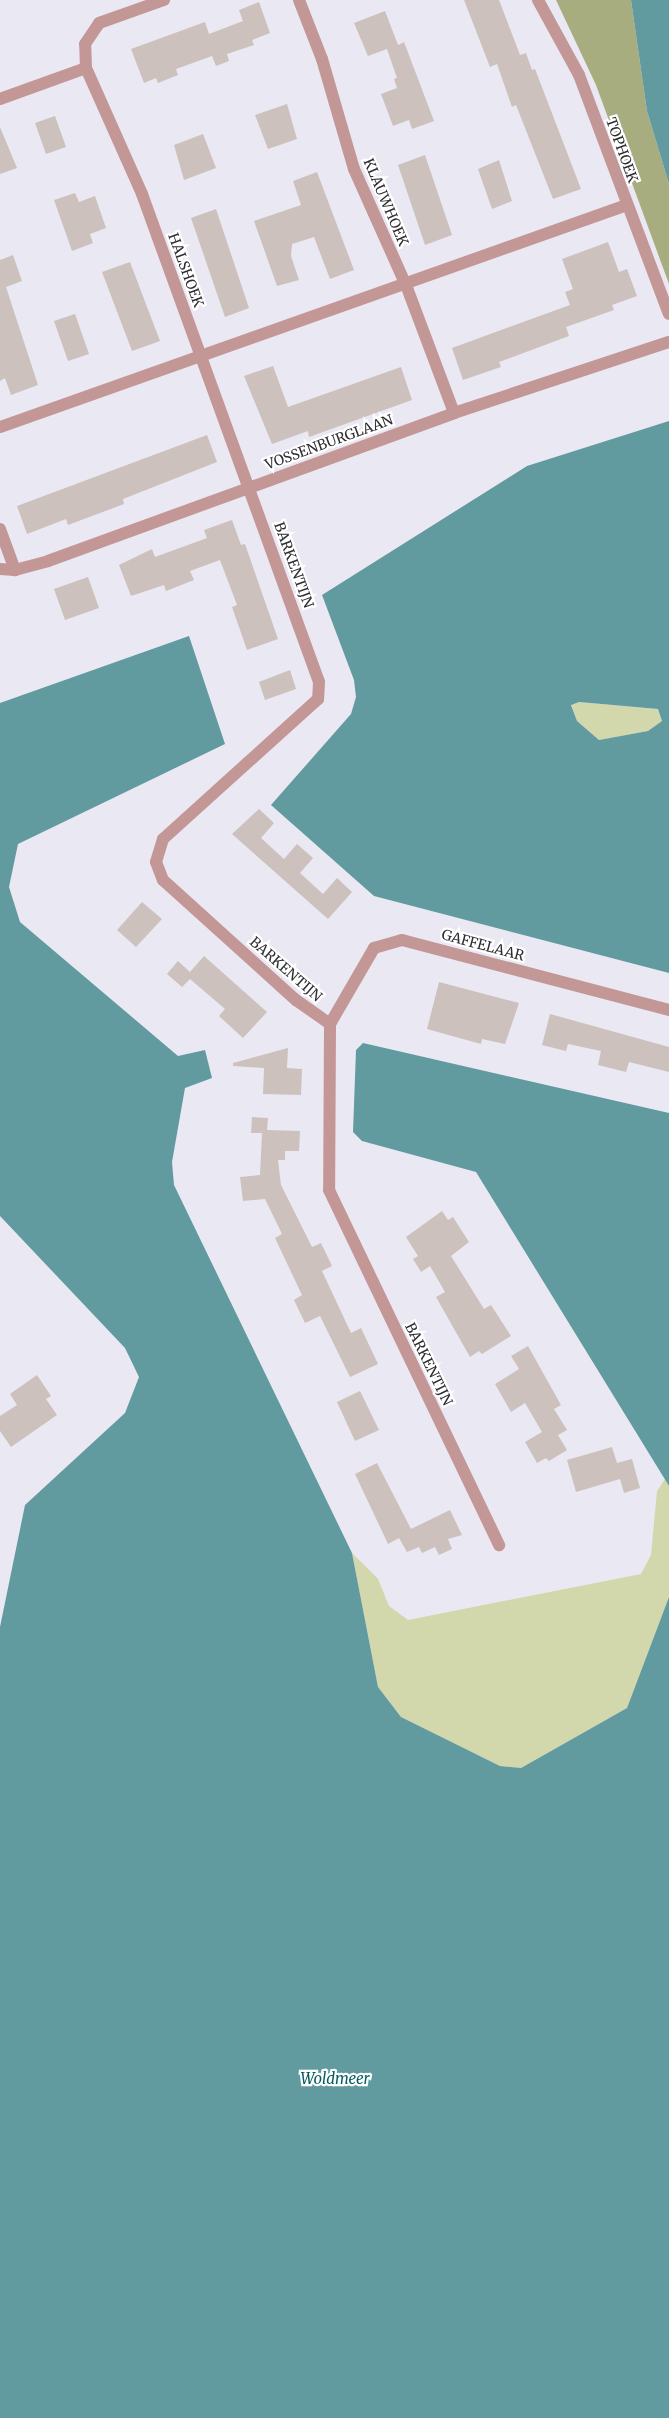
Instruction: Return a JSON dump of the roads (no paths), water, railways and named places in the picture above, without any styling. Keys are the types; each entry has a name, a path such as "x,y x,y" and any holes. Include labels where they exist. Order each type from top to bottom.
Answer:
{"street":[{"path":"0,99 86,68 85,44 99,23 164,0"},
{"name":"KLAUWHOEK","path":"298,0 322,59 354,169 406,284 454,413"},
{"name":"TOPHOEK","path":"538,0 579,75 669,314"},
{"name":"HALSHOEK","path":"86,68 142,194 201,358 250,486"},
{"path":"0,427 201,358 627,205"},
{"name":"VOSSENBURGLAAN","path":"0,569 15,570 454,413 669,342"},
{"name":"BARKENTIJN","path":"250,486 319,682 318,699 163,839 156,862 163,880 296,1000 330,1024 329,1190 499,1545"},
{"path":"0,529 15,570"},
{"name":"GAFFELAAR","path":"330,1024 374,948 402,940 669,1010"}],"water":[{"path":"631,0 669,0 669,184 647,111"},
{"path":"669,421 669,973 374,896 271,805 351,714 356,697 354,680 322,595 527,466","holes":["579,702 658,709 662,721 648,731 599,740 577,721 571,705"]},
{"name":"Woldmeer","path":"189,636 225,744 18,844 9,887 20,922 178,1056 205,1050 212,1078 185,1088 172,1162 174,1185 352,1553 378,1687 401,1717 500,1766 521,1768 627,1708 669,1597 669,2418 0,2418 0,1627 25,1505 125,1413 139,1377 125,1348 0,1216 0,703"},
{"path":"363,1043 669,1113 669,1486 476,1172 362,1141 353,1132 356,1050"}]}
